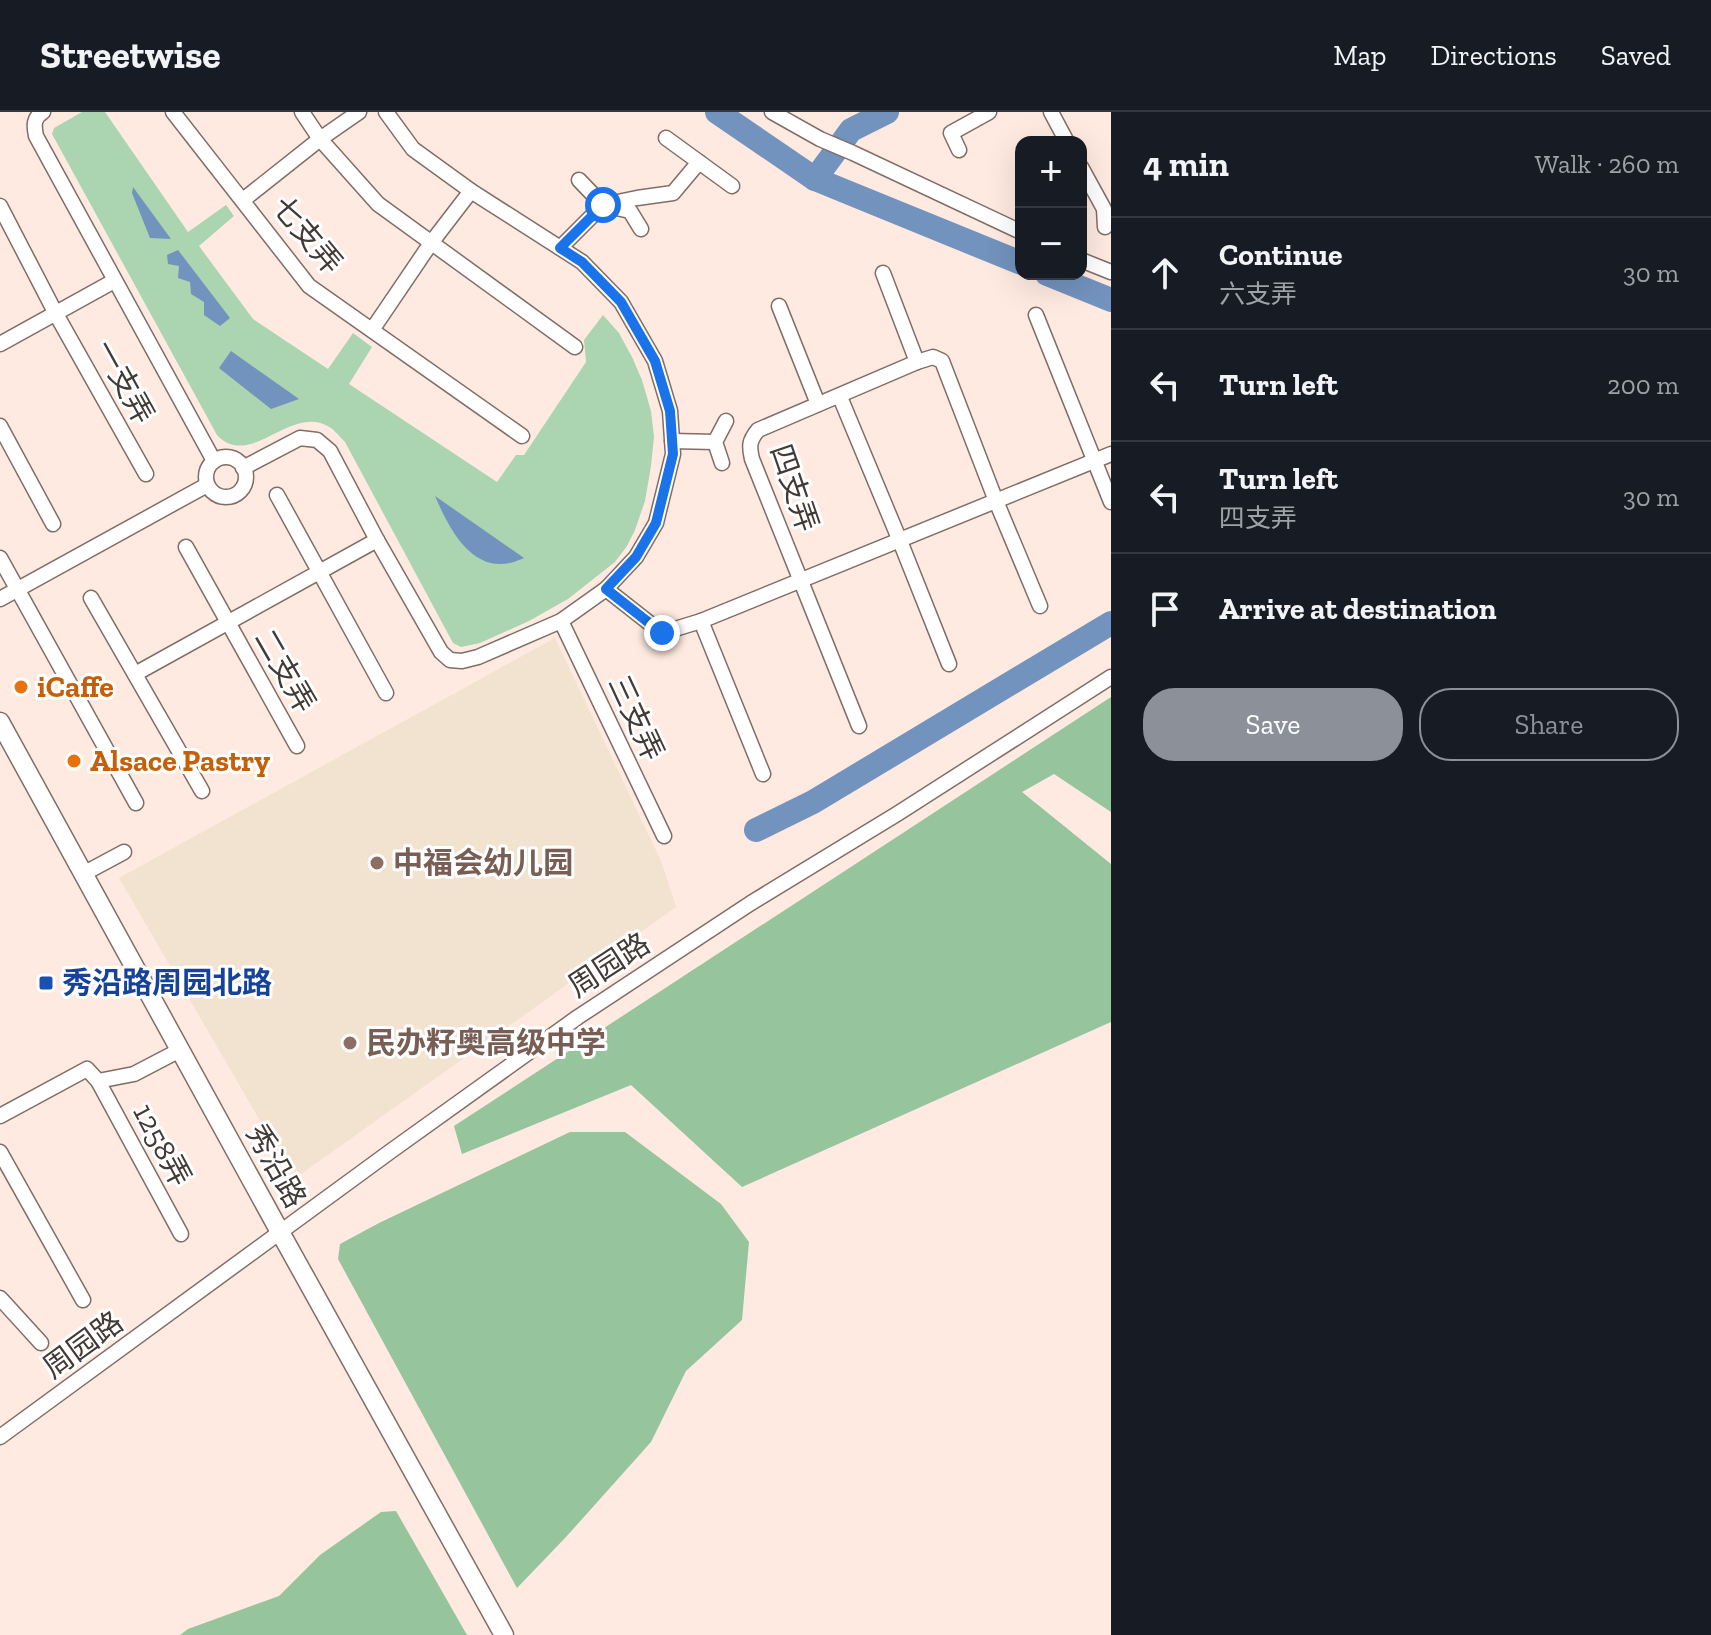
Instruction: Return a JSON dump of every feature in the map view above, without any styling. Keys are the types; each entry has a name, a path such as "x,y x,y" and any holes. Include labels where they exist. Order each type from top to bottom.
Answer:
{"main road":[{"name":"秀沿路","path":"0,722 504,1635"}],"street":[{"path":"43,112 38,115 34,125 36,136 214,461"},
{"name":"七支弄","path":"173,112 309,286 522,436"},
{"path":"302,112 320,139 378,204 575,347"},
{"name":"七支弄","path":"243,200 359,112"},
{"path":"243,468 300,438 317,440 330,451 441,652 450,660 478,657 561,621 606,589 636,557 656,523 673,454 670,411 655,361 621,302 582,262 471,191 413,149 386,112"},
{"path":"772,112 820,139 1015,229"},
{"path":"959,150 951,133 989,112"},
{"path":"1051,112 1064,136"},
{"path":"666,138 732,186"},
{"path":"560,248 603,205 673,193 699,162"},
{"path":"1087,178 1104,209 1105,227"},
{"path":"579,180 603,205 630,211 641,229"},
{"path":"372,330 431,243 471,191"},
{"name":"一支弄","path":"0,206 56,314 146,474"},
{"path":"1087,262 1111,272"},
{"path":"883,273 917,362 933,357 942,361 1040,606"},
{"path":"0,344 114,281"},
{"name":"四支弄","path":"779,306 818,404"},
{"path":"1036,315 1111,502"},
{"name":"四支弄","path":"859,726 749,448 750,440 758,430 917,362"},
{"path":"840,397 949,664"},
{"path":"722,463 715,442 726,421"},
{"path":"0,426 53,524"},
{"path":"672,441 715,442"},
{"name":"四支弄","path":"606,589 662,633 701,621 1111,454"},
{"path":"229,458 239,462 243,468 246,478 244,486 236,495 229,498 219,496 207,485 208,467 214,461 229,458"},
{"path":"0,599 207,485"},
{"path":"277,495 386,693"},
{"name":"二支弄","path":"135,674 377,540"},
{"name":"二支弄","path":"186,547 297,746"},
{"path":"0,558 136,803"},
{"path":"91,598 202,791"},
{"name":"三支弄","path":"561,621 664,836"},
{"path":"701,621 763,774"},
{"name":"周园路","path":"0,1437 578,1017 751,903 1111,677"},
{"path":"83,874 124,852"},
{"name":"1258弄","path":"98,1081 134,1074 180,1050"},
{"name":"1258弄","path":"1,1112 87,1069 98,1081 181,1234"},
{"path":"0,1152 83,1300"},
{"path":"0,1298 41,1343"}],"shaded area":[{"name":"民办籽奥高级中学","path":"555,638 661,861 676,907 294,1179 119,878"}],"green space":[{"path":"82,112 105,112 188,232 226,205 234,216 199,246 253,319 328,369 353,333 372,347 349,384 497,482 516,455 524,455 586,362 584,340 603,315 619,333 642,380 651,411 654,437 645,501 635,530 615,562 568,599 529,621 480,643 461,647 453,643 345,442 331,428 316,422 302,423 244,445 230,444 217,435 52,134 54,128"},
{"path":"1111,697 1111,812 1054,774 1022,792 1111,864 1111,1022 742,1187 631,1085 462,1154 454,1126"},
{"path":"570,1132 625,1132 721,1204 749,1242 742,1320 686,1371 651,1442 517,1588 338,1259 340,1244"},
{"path":"396,1511 467,1635 180,1635 188,1629 279,1596 320,1555 381,1512"}],"water":[{"path":"133,187 171,239 150,238 132,193"},
{"path":"178,250 230,318 220,326 204,315 204,302 191,294 190,282 178,278 179,266 168,264 167,255"},
{"path":"231,351 299,399 271,409 219,368"},
{"path":"435,496 524,558 492,563 479,558 458,538"}],"waterway":[{"path":"717,112 815,179 1015,261"},
{"path":"815,179 851,130 887,112"},
{"path":"1062,280 1111,300"},
{"path":"756,830 813,802 1111,623"}],"place":[{"name":"iCaffe","path":"21,687"},
{"name":"Alsace Pastry","path":"74,761"},
{"name":"中福会幼儿园","path":"377,863"},
{"name":"秀沿路周园北路","path":"46,983"},
{"name":"民办籽奥高级中学","path":"350,1043"}],"route":[{"path":"603,205 560,248 582,262 621,302 655,361 670,411 673,454 656,523 636,557 606,589 662,633"}]}
